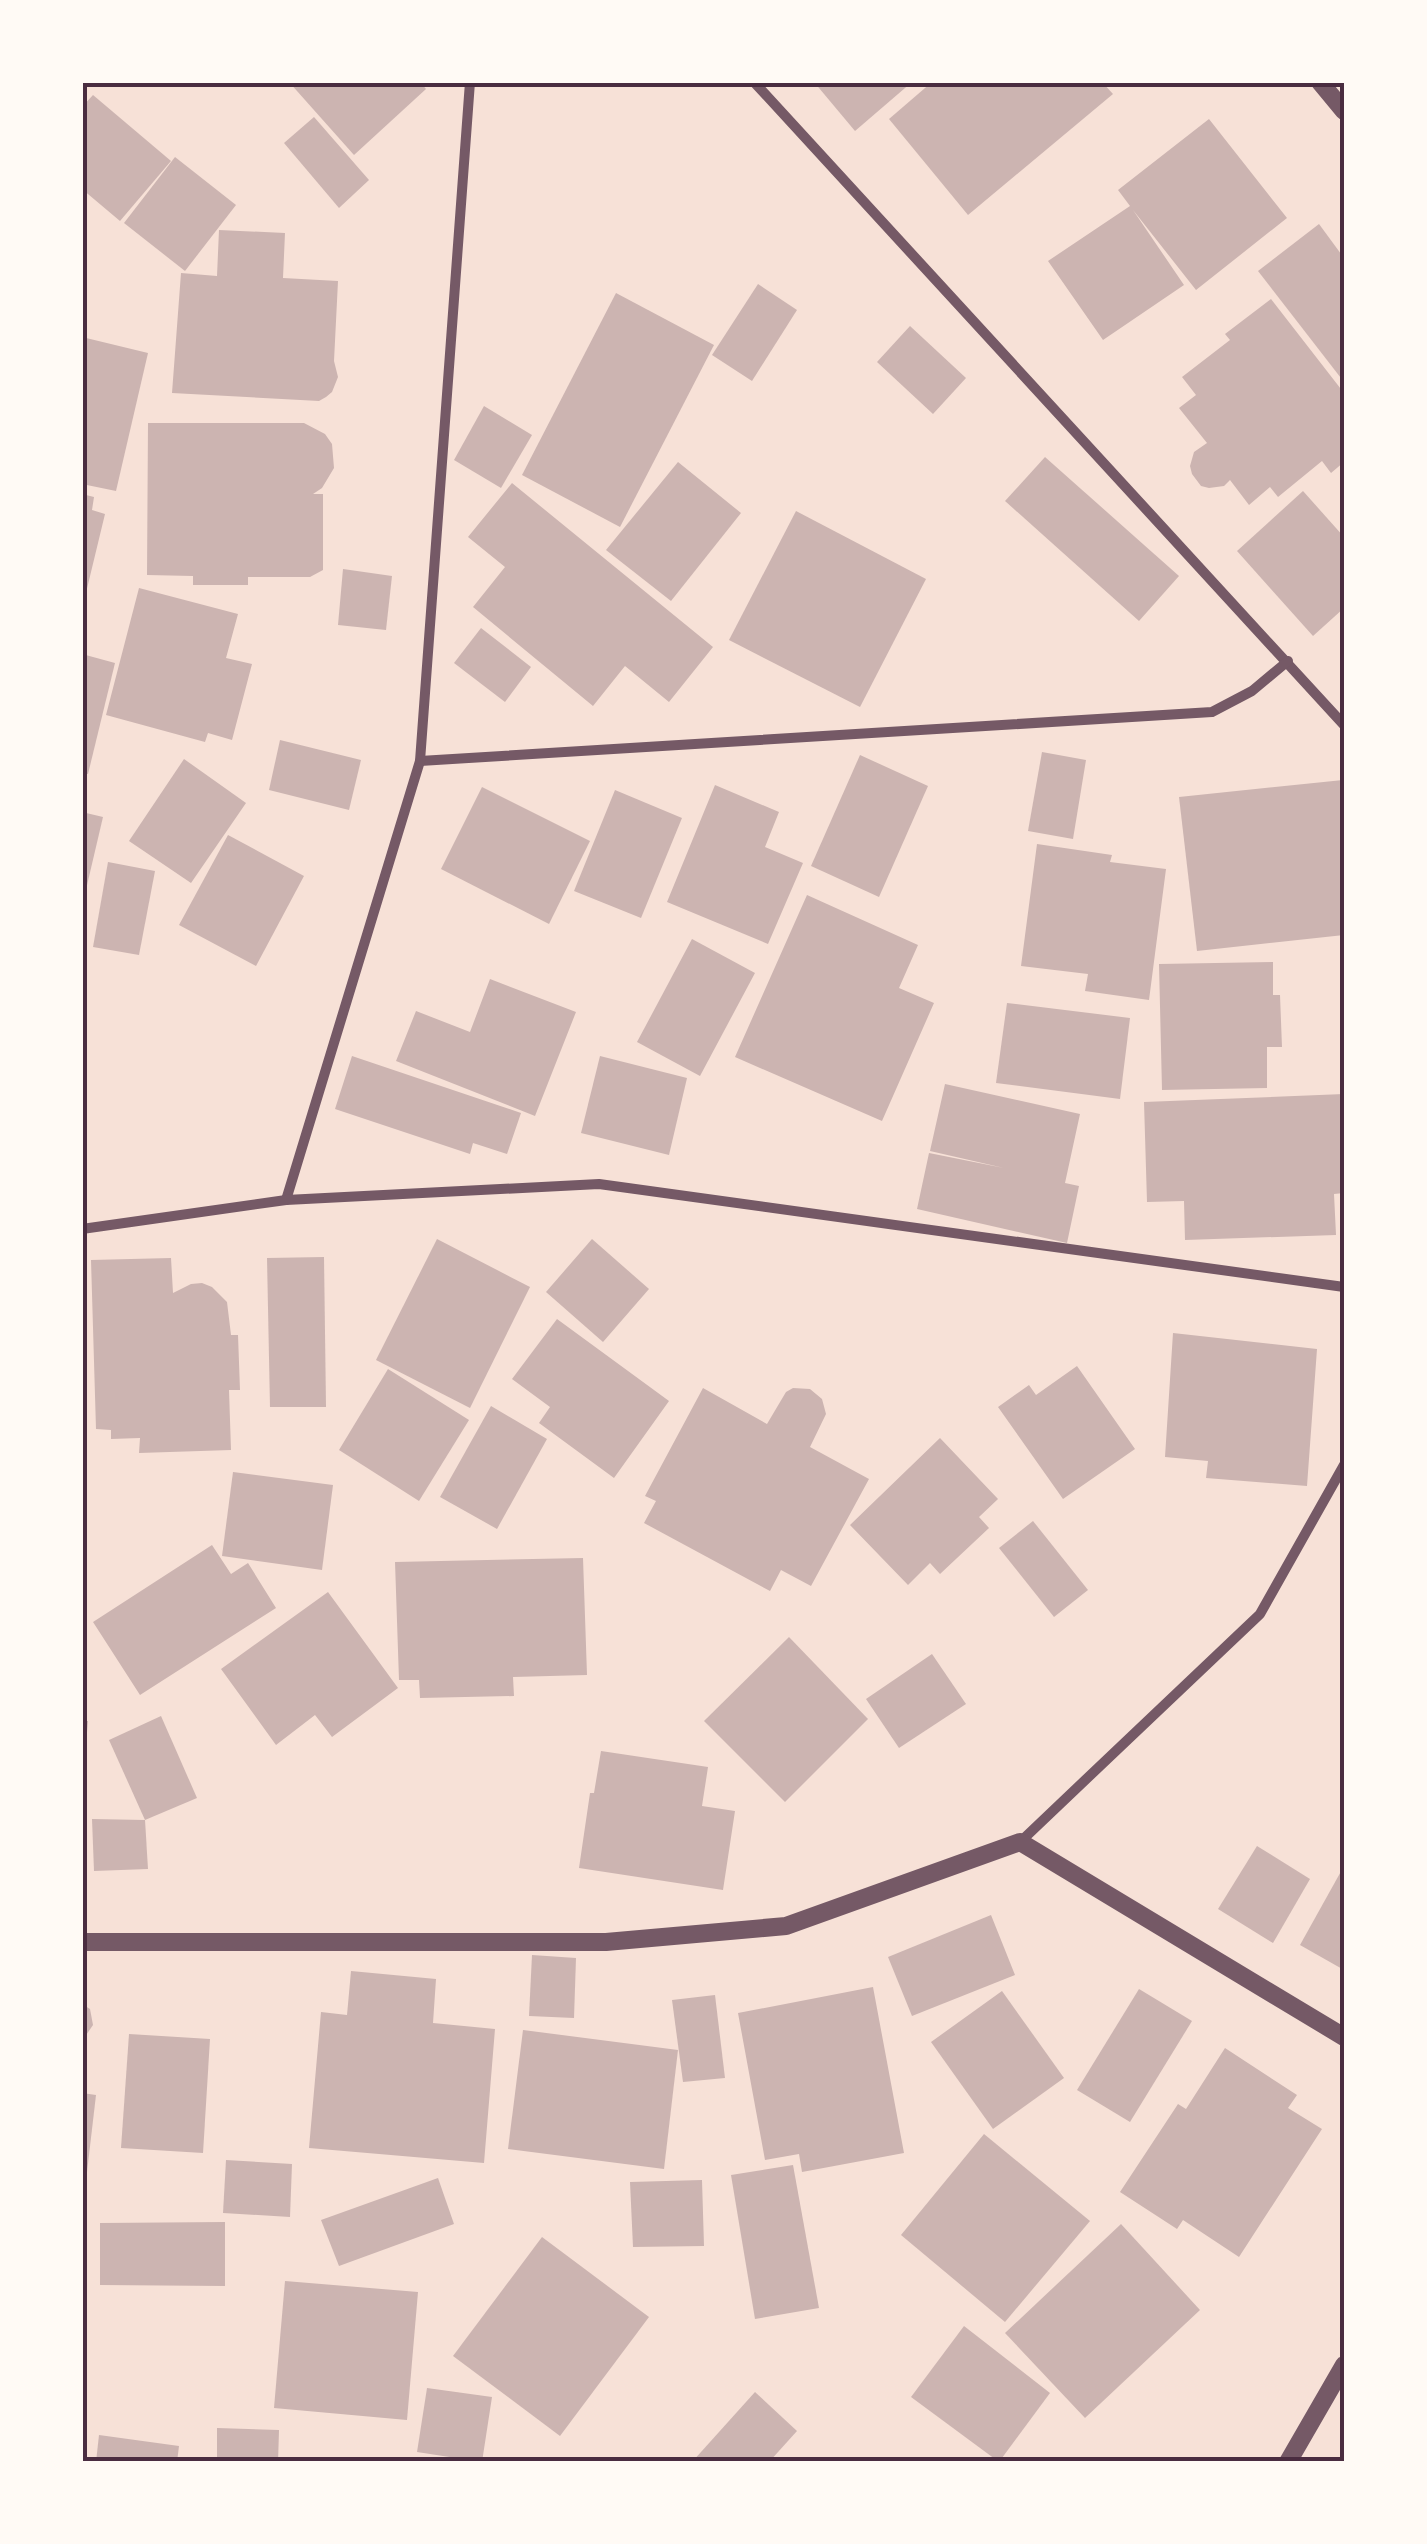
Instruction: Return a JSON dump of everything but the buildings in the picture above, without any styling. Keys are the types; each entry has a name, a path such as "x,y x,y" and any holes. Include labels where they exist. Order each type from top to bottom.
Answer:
{"street":[{"path":"286,1200 420,762 470,82"},
{"path":"754,82 1344,725"},
{"path":"1320,82 1344,111"},
{"path":"420,762 1212,712 1252,690 1288,661"},
{"path":"82,1229 286,1200 599,1184 1344,1288"},
{"path":"82,1942 606,1942 786,1926 1020,1842 1260,1614 1344,1464"},
{"path":"1020,1842 1344,2037"},
{"path":"1288,2462 1344,2365"}]}
